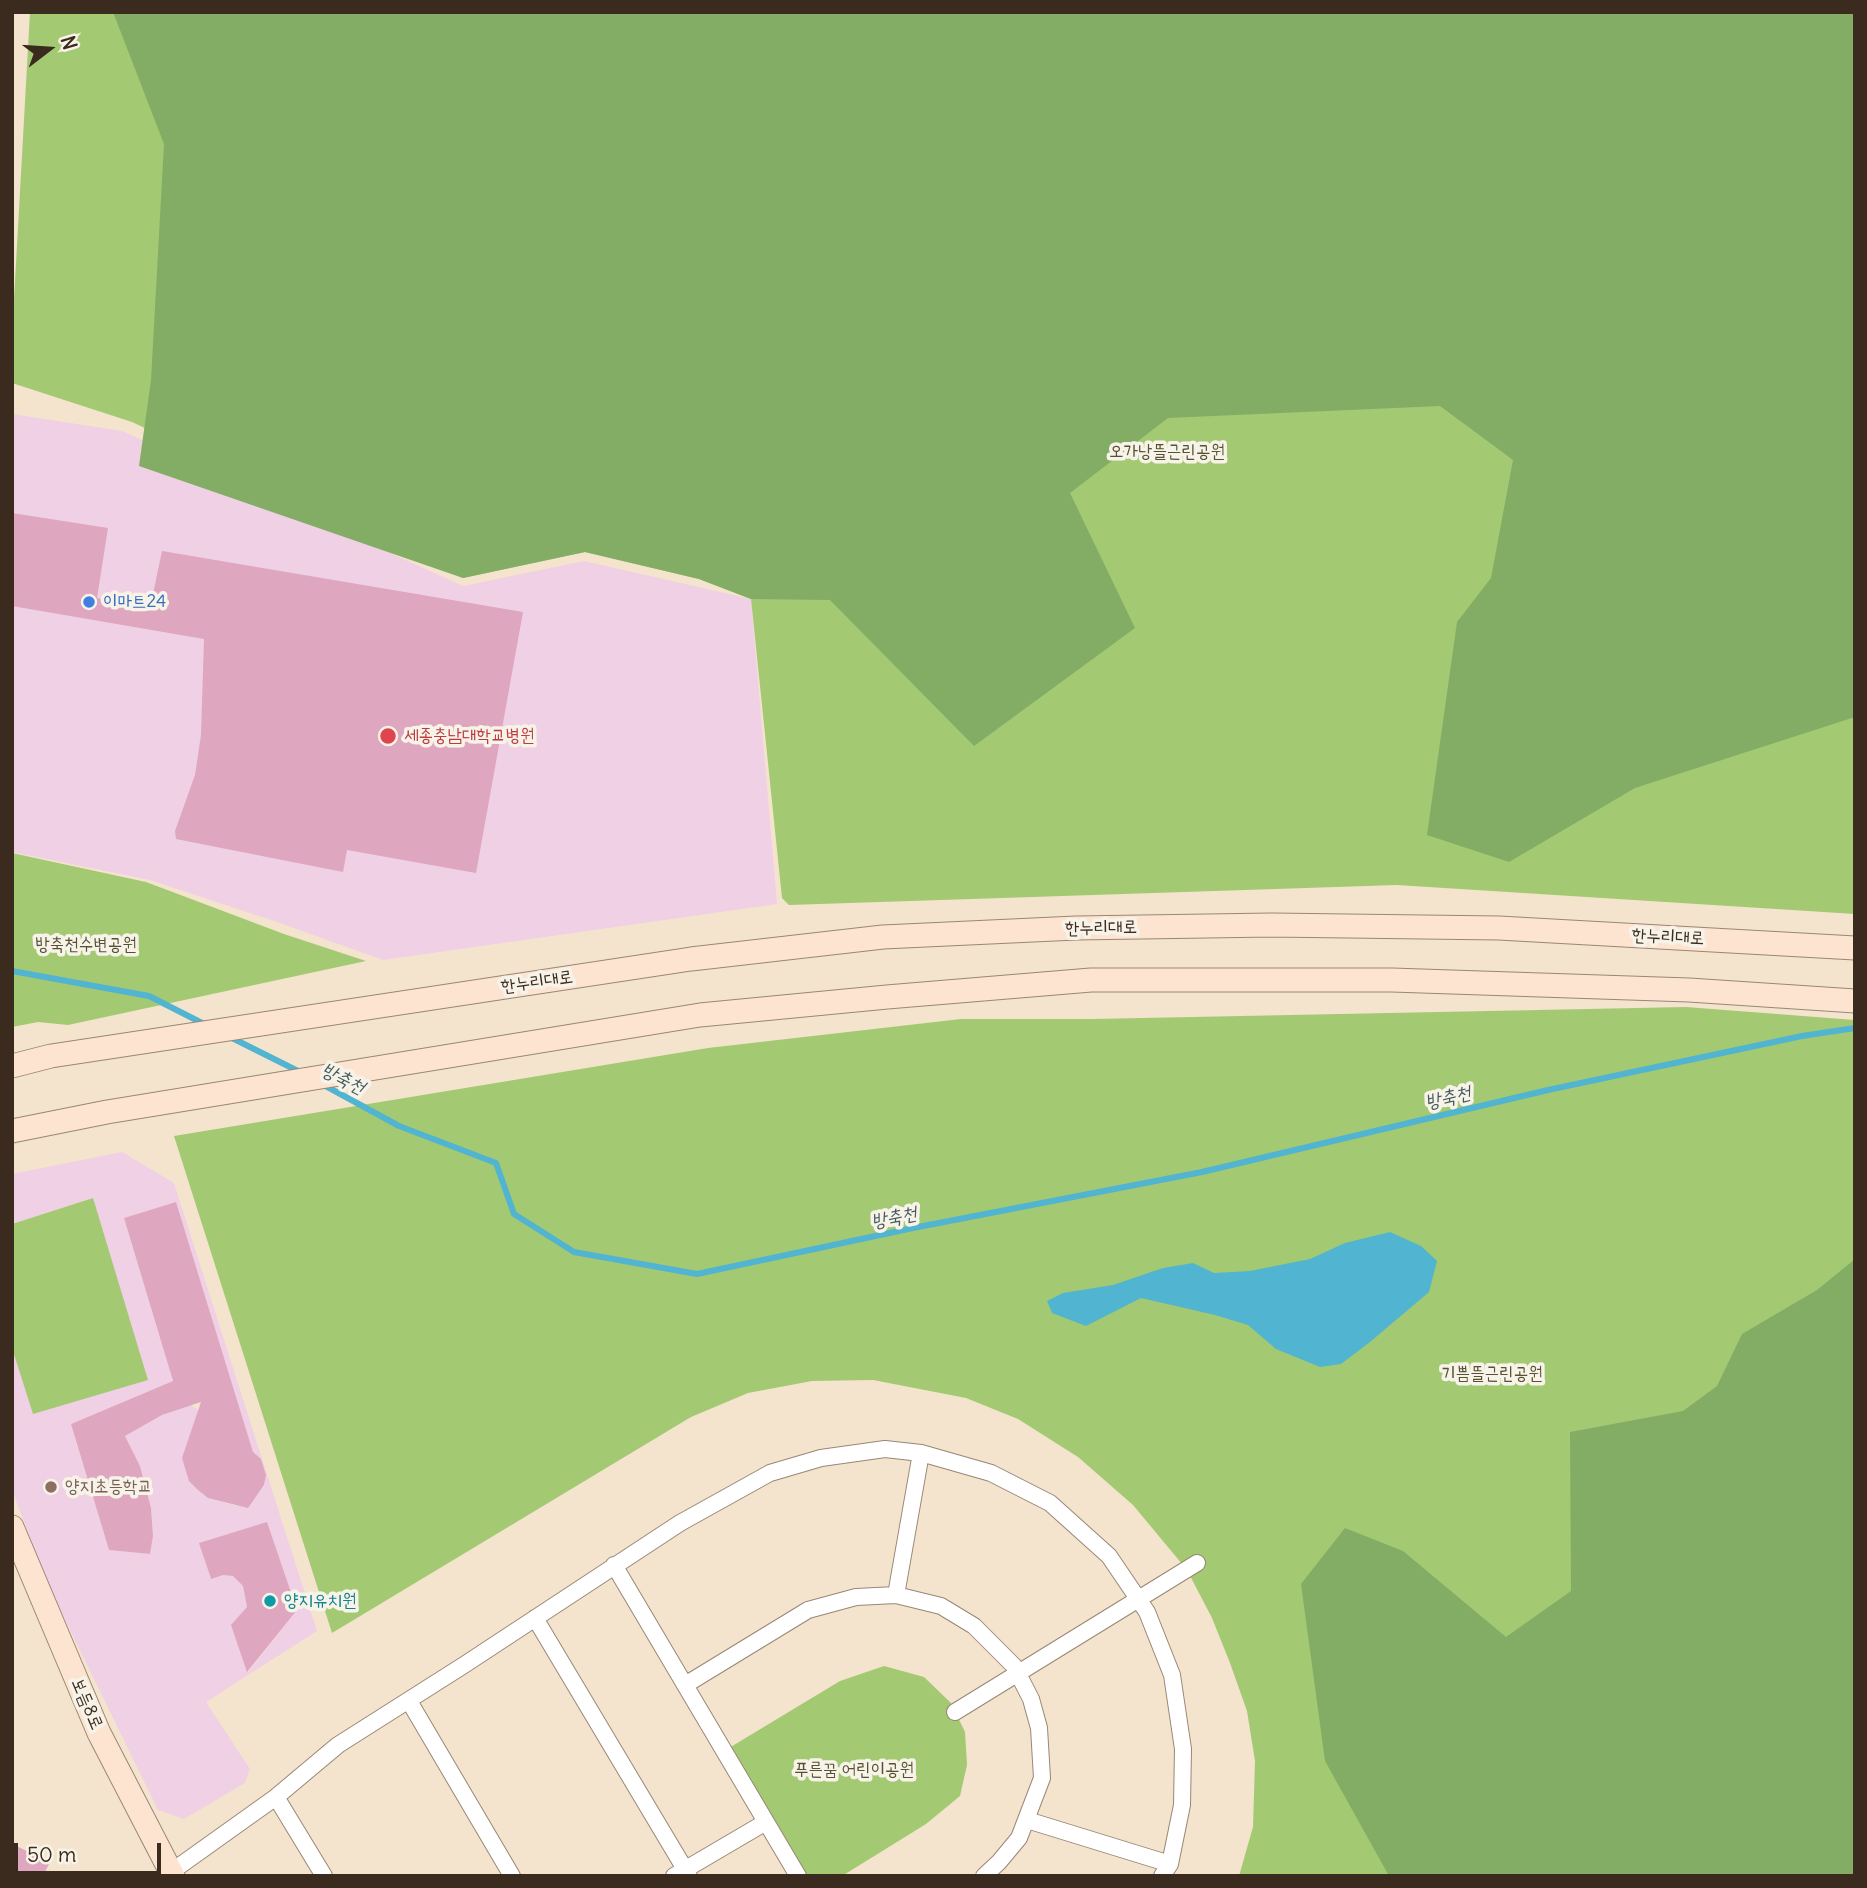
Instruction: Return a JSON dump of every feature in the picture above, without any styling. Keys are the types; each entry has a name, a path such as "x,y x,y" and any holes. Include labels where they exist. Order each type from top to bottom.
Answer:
{"street":[{"name":"한누리대로","path":"12,1066 51,1056 352,1009 691,959 883,937 1102,928 1272,925 1499,928 1855,948"},
{"path":"12,1131 107,1112 700,1015 1091,980 1392,980 1689,990 1855,1001"},
{"path":"170,1874 276,1797 338,1745 680,1523 769,1473 821,1458 885,1449 921,1453 990,1473 1051,1503 1109,1556 1147,1612 1172,1675 1183,1749 1182,1805 1166,1870 1027,1820"},
{"path":"896,1595 921,1453"},
{"name":"보듬8로","path":"12,1527 99,1733 170,1874"},
{"path":"955,1712 1197,1563"},
{"path":"614,1566 798,1876"},
{"path":"685,1685 808,1611 856,1597 896,1595 941,1606 974,1626 1014,1666 1031,1699 1040,1728 1042,1778 1027,1820 1019,1838 984,1876"},
{"path":"535,1618 683,1874 766,1822"},
{"path":"409,1701 512,1876"},
{"path":"276,1797 324,1876"}],"shaded area":[{"name":"세종충남대학교병원","path":"12,414 122,431 463,586 584,561 751,599 777,904 383,960 150,880 12,852"},
{"name":"양지초등학교","path":"122,1152 174,1183 317,1631 206,1702 250,1769 245,1783 184,1819 158,1810 48,1585 12,1490 12,1348 34,1414 93,1198 12,1224 12,1174","holes":["176,1202 253,1452 261,1459 266,1475 264,1485 254,1499 237,1506 208,1498 189,1480 204,1415 191,1405 162,1415 125,1436 140,1466 151,1508 153,1536 150,1554 109,1550 71,1424 173,1381 124,1218","267,1523 297,1610 248,1672 242,1614 247,1607 243,1586 233,1576 210,1578 200,1543"]}],"green space":[{"name":"오가낭뜰근린공원","path":"30,12 1855,12 1855,914 1397,885 789,905 782,898 751,599 699,579 585,552 463,578 132,422 12,383 12,335"},
{"name":"오가낭뜰근린공원","path":"113,12 1855,12 1855,717 1635,788 1509,862 1427,835 1457,622 1491,578 1513,460 1440,406 1168,418 1070,493 1135,628 974,746 830,600 751,599 699,579 585,552 463,578 139,466 151,380 164,144"},
{"name":"방축천수변공원","path":"12,853 146,882 284,934 366,961 68,1025 38,1022 12,1027"},
{"name":"기쁨뜰근린공원","path":"1686,1007 1855,1020 1855,1876 1239,1876 1253,1827 1255,1761 1247,1711 1212,1618 1187,1570 1133,1505 1078,1457 1018,1419 966,1398 873,1380 812,1381 748,1393 691,1417 332,1633 174,1136 708,1048 961,1019 1093,1019"},
{"path":"93,1198 148,1380 33,1414 12,1348 12,1224"},
{"path":"1855,1259 1855,1876 1389,1876 1325,1761 1301,1584 1345,1528 1403,1551 1506,1637 1571,1591 1570,1432 1683,1411 1717,1386 1742,1334 1817,1290"},
{"name":"푸른꿈 어린이공원","path":"884,1666 924,1677 951,1703 965,1732 967,1765 960,1796 926,1824 842,1876 798,1876 724,1751 840,1681"}],"water":[{"path":"1390,1232 1421,1246 1437,1261 1429,1292 1341,1364 1320,1367 1276,1349 1248,1325 1141,1298 1086,1326 1052,1313 1047,1301 1063,1293 1113,1285 1163,1268 1193,1263 1214,1273 1250,1271 1310,1259 1345,1243"}],"building":[{"path":"12,513 108,528 97,598 150,608 162,551 523,612 476,873 347,850 343,872 176,839 175,831 195,775 201,735 204,639 12,606"},
{"path":"176,1202 253,1452 261,1459 266,1475 264,1485 248,1508 208,1498 189,1481 182,1458 201,1402 162,1415 125,1436 140,1466 151,1508 153,1536 150,1554 109,1550 71,1424 173,1381 124,1218"},
{"name":"양지유치원","path":"267,1522 297,1610 247,1672 231,1625 247,1607 243,1586 233,1576 223,1575 211,1579 199,1543"},
{"path":"12,1844 50,1862 43,1876 19,1876 12,1873"}],"waterway":[{"name":"방축천","path":"12,971 149,996 206,1025"},
{"name":"방축천","path":"322,1084 399,1126 496,1163 514,1214 574,1252 697,1274 913,1228 1202,1172 1548,1090 1802,1036 1855,1028"},
{"name":"방축천","path":"228,1036 300,1072"}],"place":[{"name":"이마트24","path":"89,602"},
{"name":"세종충남대학교병원","path":"388,736"},
{"name":"양지초등학교","path":"51,1487"},
{"name":"양지유치원","path":"270,1601"}]}
